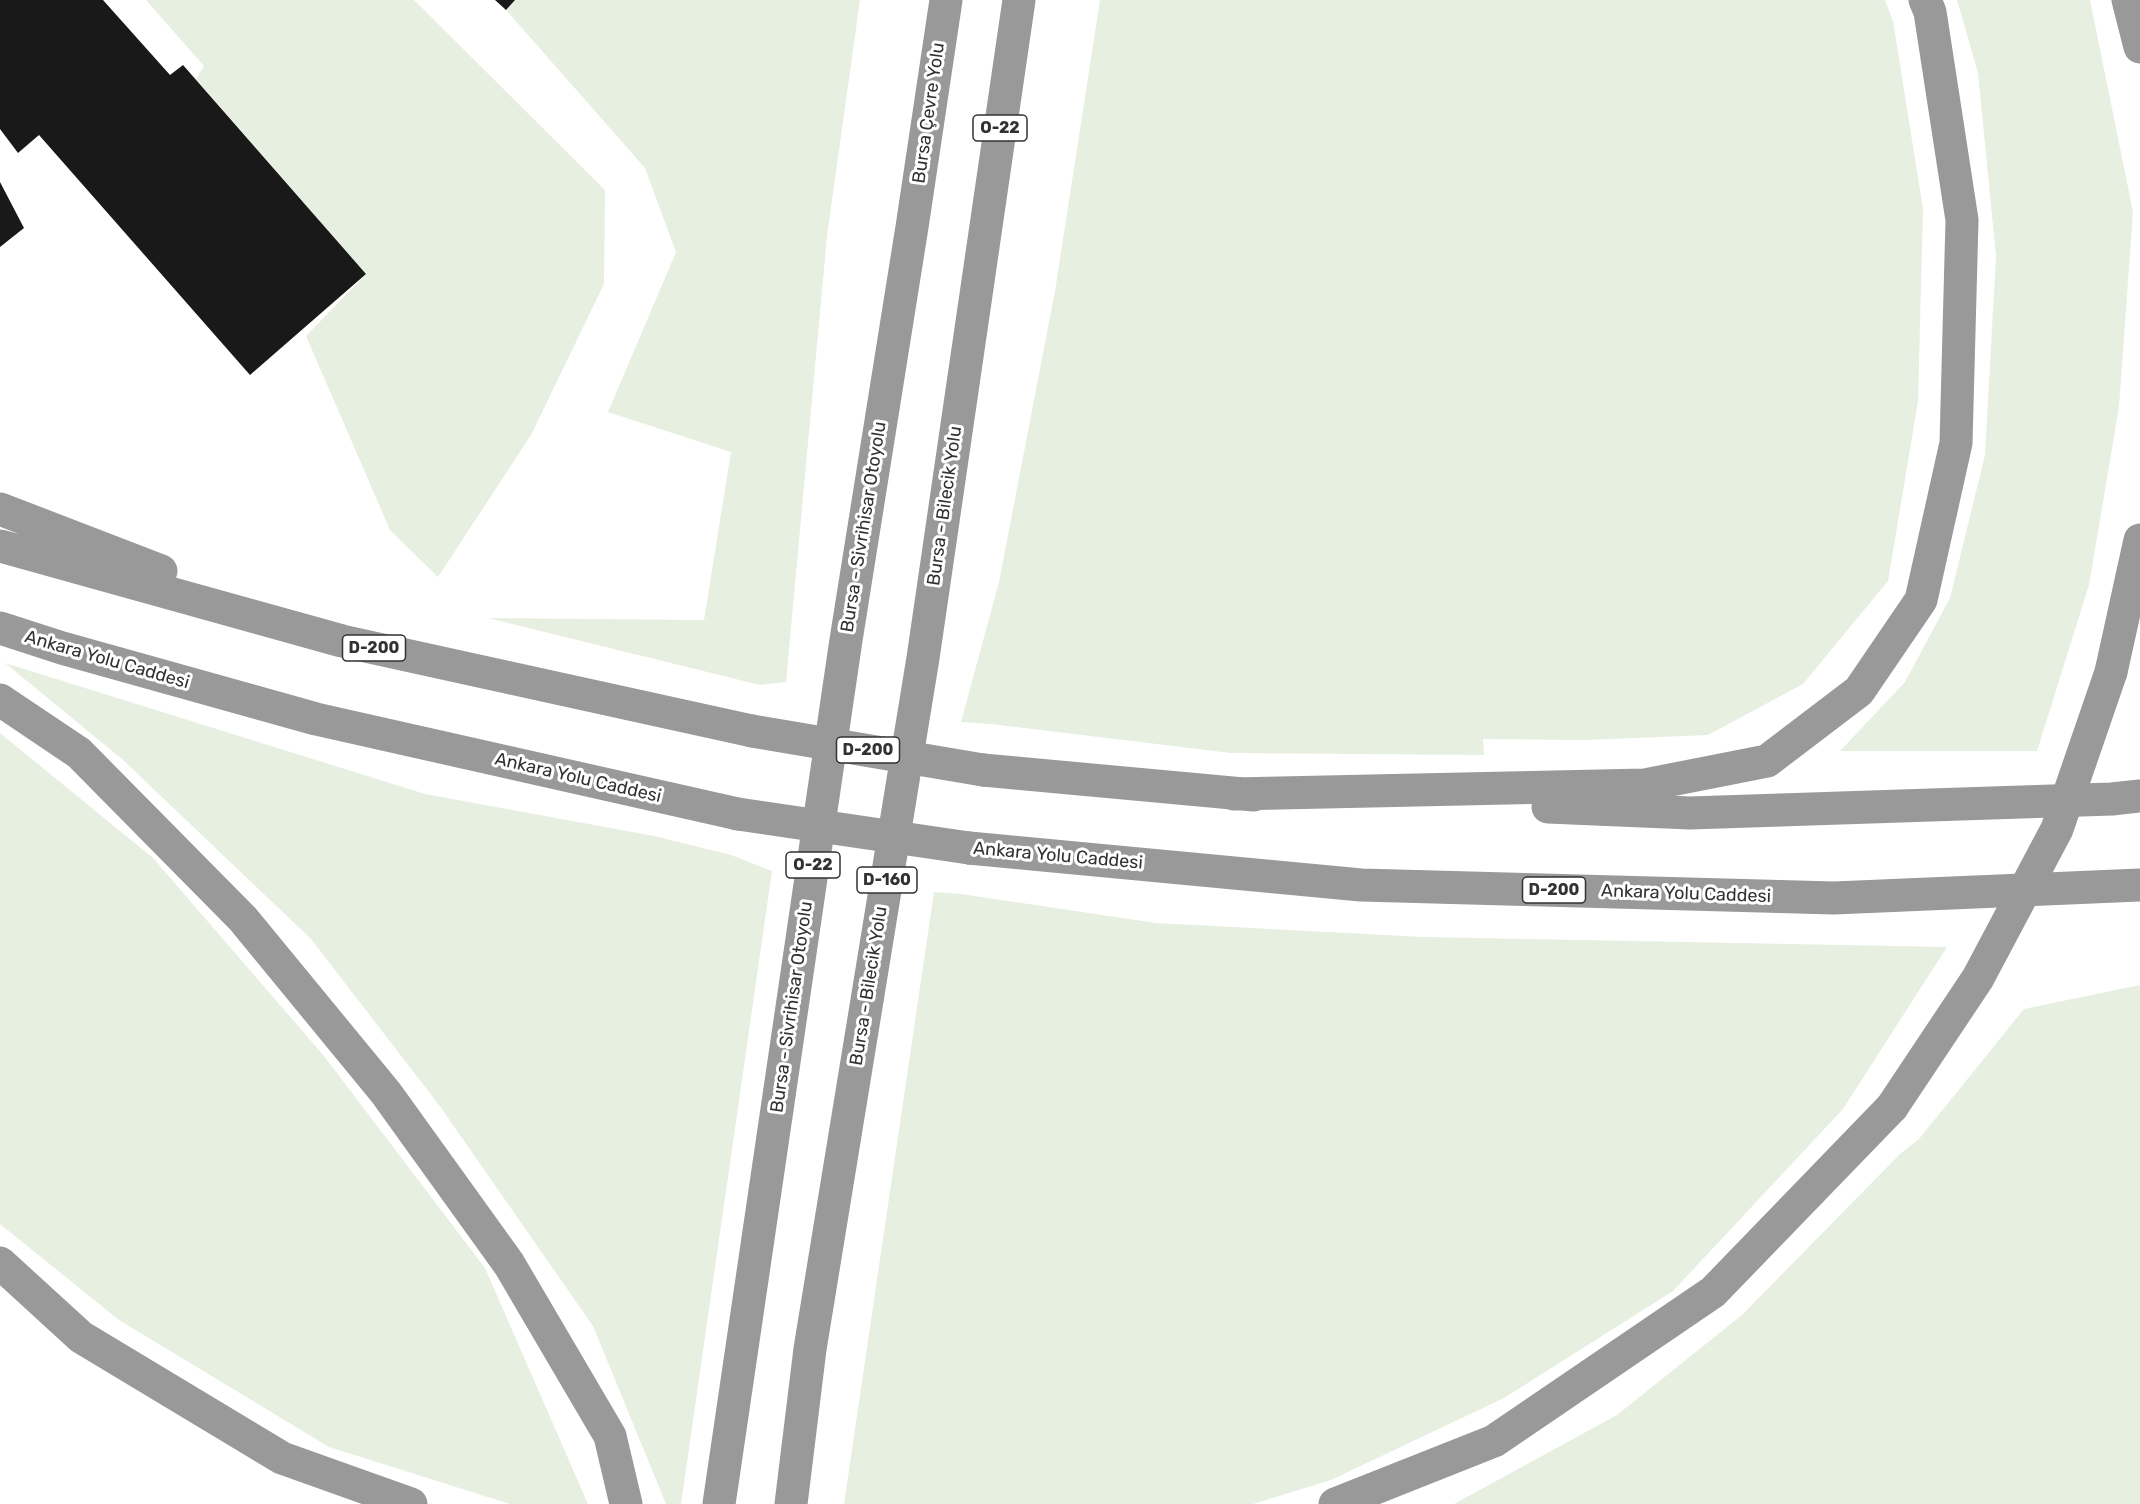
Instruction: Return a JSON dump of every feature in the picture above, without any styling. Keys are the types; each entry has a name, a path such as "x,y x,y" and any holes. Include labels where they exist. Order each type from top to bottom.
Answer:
{"highway":[{"path":"912,227 923,0"},
{"name":"Bursa Çevre Yolu","path":"912,227 946,0"},
{"name":"O-22","path":"982,255 1019,0"},
{"path":"982,255 1042,0"},
{"path":"1234,795 1646,785 1767,761 1859,691 1921,600 1956,443 1962,220 1930,12 1925,0"},
{"path":"2128,0 2140,47"},
{"name":"Bursa - Sivrihisar Otoyolu","path":"719,1504 845,652 912,227"},
{"name":"Bursa - Bilecik Yolu","path":"791,1504 810,1349 921,670 982,255"},
{"path":"0,509 342,641"},
{"path":"1335,1504 1494,1441 1713,1292 1892,1107 1978,978 2057,829 2111,672 2140,540"},
{"name":"D-200","path":"0,546 342,641 752,731 983,770 1234,795 1690,813 2112,799 2140,796"},
{"name":"Ankara Yolu Caddesi","path":"0,628 62,648 316,720 738,814 969,848 1361,885 1834,898 2140,885"},
{"path":"0,700 79,753 243,919 386,1093 509,1264 610,1436 626,1504"},
{"path":"0,1263 81,1337 282,1458 411,1504"}],"green space":[{"path":"146,0 414,0 605,190 604,284 531,435 438,577 390,530 306,336 366,274 196,79 204,66"},
{"path":"515,0 860,0 827,236 786,682 760,685 488,618 704,620 731,452 608,412 676,252 645,168 506,10"},
{"path":"1100,0 1885,0 1893,21 1923,209 1918,401 1888,581 1803,684 1708,735 1585,740 1483,739 1484,755 1231,753 961,722 999,582 1055,291"},
{"path":"1957,0 2090,0 2133,212 2119,407 2089,585 2037,751 1840,751 1905,682 1950,598 1985,455 1996,256 1978,73"},
{"path":"5,663 425,794 654,836 731,855 772,871 681,1504 666,1504 593,1326 439,1105 311,939 122,759"},
{"path":"0,733 153,858 324,1056 485,1268 588,1504 510,1504 329,1447 119,1320 0,1224"},
{"path":"934,892 1156,923 1423,937 1947,947 1843,1109 1673,1291 1504,1398 1331,1480 1253,1504 844,1504"},
{"path":"2140,985 2140,1504 1454,1504 1617,1415 1742,1315 1900,1154 1919,1139 2024,1009"}],"building":[{"path":"0,0 103,0 170,75 183,65 366,274 250,375 39,135 18,153 0,129"},
{"path":"495,0 515,0 506,10"},
{"path":"0,182 24,228 0,247"}]}
